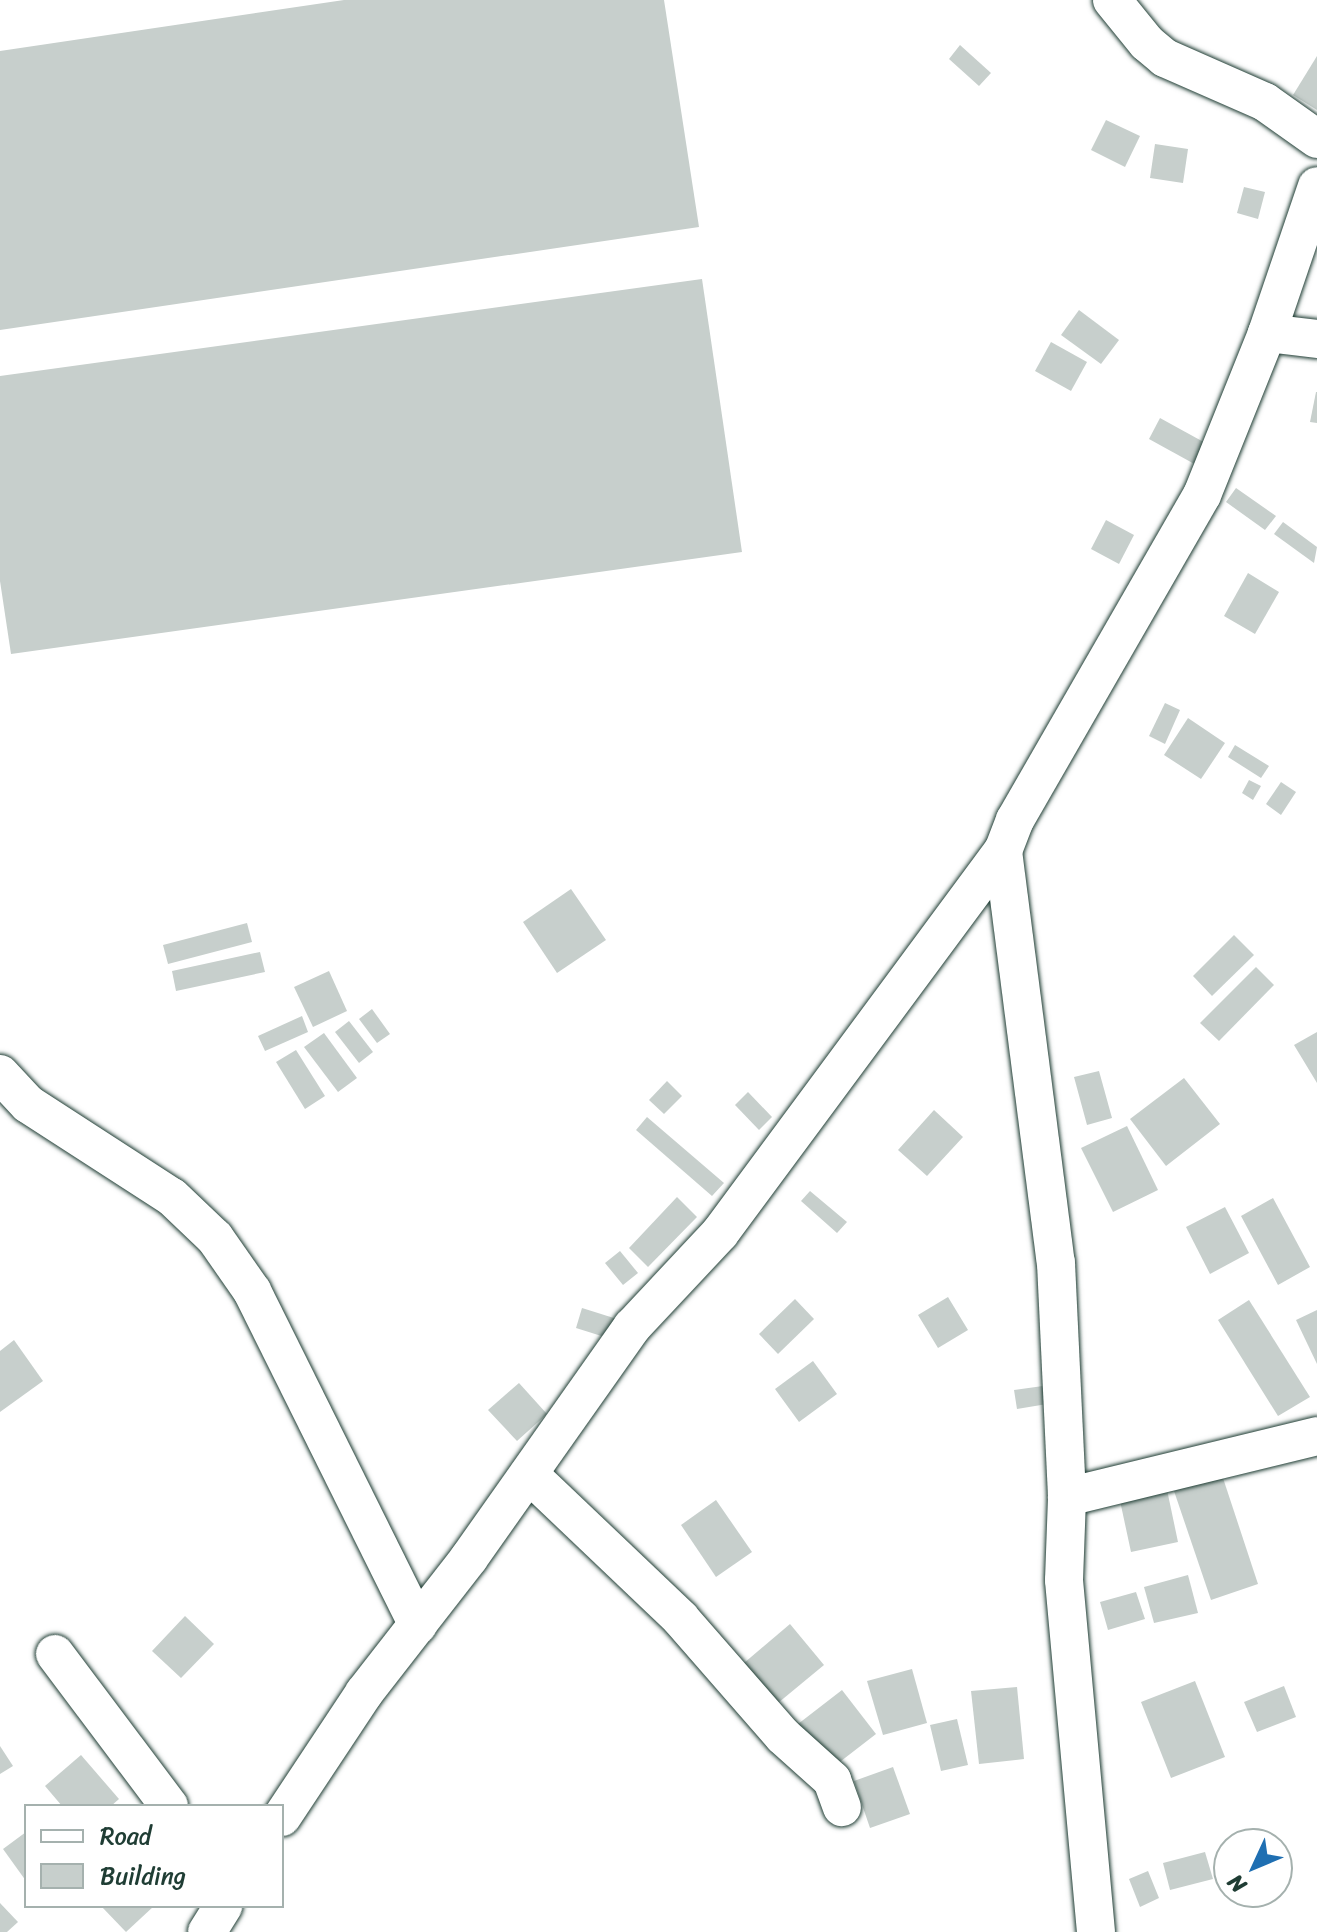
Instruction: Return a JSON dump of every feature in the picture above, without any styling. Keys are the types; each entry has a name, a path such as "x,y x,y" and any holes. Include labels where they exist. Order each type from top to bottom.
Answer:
{"street":[{"path":"1112,0 1147,43 1165,58 1265,102 1317,139"},
{"path":"284,1814 364,1693 529,1474 632,1327 720,1233 1003,851 1015,820 1202,495 1267,333 1317,186"},
{"path":"1267,333 1317,339"},
{"path":"1003,851 1056,1263 1067,1497 1064,1580 1096,1932"},
{"path":"0,1074 28,1104 172,1197 215,1238 252,1291 418,1625"},
{"path":"1067,1497 1317,1436"},
{"path":"529,1474 680,1618 783,1736 832,1780 842,1807"},
{"path":"55,1654 168,1804"},
{"path":"207,1932 222,1908"}],"building":[{"path":"344,0 664,0 699,227 0,330 0,51"},
{"path":"960,45 991,73 979,86 949,59"},
{"path":"1317,56 1317,110 1293,95"},
{"path":"1106,120 1140,136 1125,167 1091,150"},
{"path":"1155,144 1188,149 1183,183 1150,178"},
{"path":"1244,187 1265,192 1258,219 1237,213"},
{"path":"702,279 742,552 11,654 0,581 0,376"},
{"path":"1079,310 1119,340 1101,364 1061,335"},
{"path":"1051,342 1087,362 1071,391 1035,371"},
{"path":"1317,392 1317,423 1310,422"},
{"path":"1160,418 1209,445 1198,466 1149,439"},
{"path":"1236,488 1276,516 1265,530 1226,502"},
{"path":"1106,520 1134,535 1119,564 1091,549"},
{"path":"1283,522 1317,547 1314,563 1274,534"},
{"path":"1248,573 1279,592 1255,634 1224,616"},
{"path":"1165,703 1180,710 1165,744 1149,736"},
{"path":"1188,718 1225,743 1201,779 1164,755"},
{"path":"1235,745 1269,766 1261,778 1228,757"},
{"path":"1249,780 1261,786 1253,800 1242,793"},
{"path":"1281,782 1296,792 1281,815 1266,804"},
{"path":"571,889 606,940 557,973 523,922"},
{"path":"247,923 252,942 168,964 163,945"},
{"path":"1234,935 1254,955 1212,996 1193,976"},
{"path":"260,952 265,972 176,991 172,971"},
{"path":"1256,967 1274,985 1219,1041 1200,1023"},
{"path":"329,971 347,1011 313,1027 294,987"},
{"path":"372,1009 390,1034 377,1043 359,1019"},
{"path":"302,1016 308,1032 265,1051 258,1036"},
{"path":"349,1021 373,1052 359,1063 335,1032"},
{"path":"1317,1032 1317,1083 1294,1045"},
{"path":"324,1033 357,1078 338,1092 304,1047"},
{"path":"296,1050 325,1096 305,1109 276,1062"},
{"path":"1099,1071 1112,1118 1087,1125 1074,1077"},
{"path":"1184,1078 1220,1124 1166,1166 1130,1119"},
{"path":"667,1081 682,1096 664,1114 649,1100"},
{"path":"748,1092 772,1117 759,1130 735,1105"},
{"path":"934,1110 963,1137 927,1176 898,1150"},
{"path":"647,1117 724,1183 712,1196 636,1130"},
{"path":"1127,1126 1158,1190 1113,1212 1081,1148"},
{"path":"810,1191 847,1222 837,1233 801,1201"},
{"path":"677,1197 697,1217 648,1267 629,1248"},
{"path":"1273,1198 1310,1267 1278,1285 1241,1216"},
{"path":"1225,1207 1249,1253 1210,1274 1186,1227"},
{"path":"620,1251 638,1273 623,1285 605,1263"},
{"path":"948,1297 968,1330 938,1348 918,1315"},
{"path":"795,1299 814,1319 778,1354 759,1334"},
{"path":"1249,1300 1310,1397 1278,1416 1218,1320"},
{"path":"582,1308 617,1319 611,1339 576,1328"},
{"path":"1317,1310 1317,1364 1296,1320"},
{"path":"14,1340 43,1381 0,1412 0,1351"},
{"path":"813,1361 837,1394 799,1422 775,1389"},
{"path":"519,1383 547,1414 517,1441 488,1410"},
{"path":"1050,1385 1053,1403 1017,1409 1014,1390"},
{"path":"1222,1475 1258,1584 1211,1600 1174,1491"},
{"path":"1166,1485 1178,1542 1131,1552 1119,1496"},
{"path":"716,1500 752,1552 716,1577 681,1525"},
{"path":"1188,1575 1198,1613 1154,1623 1144,1587"},
{"path":"1136,1592 1145,1619 1108,1630 1100,1602"},
{"path":"185,1616 214,1644 181,1678 152,1651"},
{"path":"790,1624 824,1665 778,1703 744,1663"},
{"path":"912,1669 927,1723 883,1735 867,1681"},
{"path":"1195,1681 1225,1757 1171,1778 1141,1702"},
{"path":"1284,1686 1296,1717 1257,1732 1244,1702"},
{"path":"1017,1687 1024,1759 979,1764 971,1691"},
{"path":"842,1690 876,1734 832,1768 798,1724"},
{"path":"957,1719 968,1765 941,1771 930,1725"},
{"path":"0,1746 13,1766 0,1774"},
{"path":"81,1755 119,1799 113,1804 60,1804 45,1786"},
{"path":"893,1767 910,1814 870,1828 854,1781"},
{"path":"24,1833 24,1878 3,1849"},
{"path":"1205,1852 1213,1879 1170,1890 1163,1863"},
{"path":"1148,1871 1159,1898 1140,1907 1129,1879"},
{"path":"0,1903 18,1922 7,1932 0,1932"},
{"path":"103,1908 152,1908 126,1932"}]}
